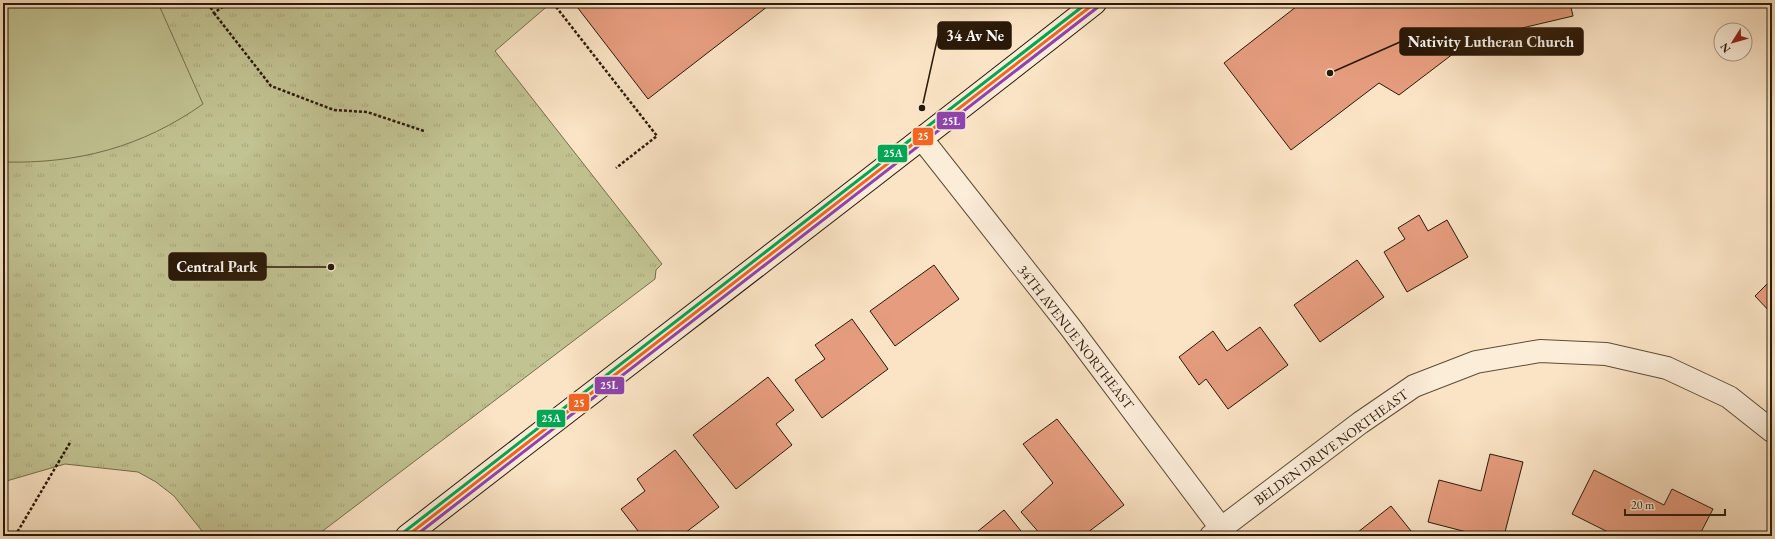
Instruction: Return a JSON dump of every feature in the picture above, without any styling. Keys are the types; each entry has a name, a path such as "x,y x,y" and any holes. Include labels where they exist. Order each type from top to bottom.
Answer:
{"street":[{"path":"407,536 714,297 922,140 1095,3"},
{"name":"34TH AVENUE NORTHEAST","path":"922,140 1070,327 1220,533"},
{"name":"BELDEN DRIVE NORTHEAST","path":"1220,533 1360,423 1414,386 1476,362 1540,352 1606,354 1667,368 1729,398 1772,431"}],"path":[{"path":"208,3 214,13 271,86 334,110 367,112 424,131"},
{"path":"214,13 228,3"},
{"path":"553,3 656,136 616,168"},
{"path":"15,536 71,441"}],"green space":[{"path":"3,3 551,3 495,51 662,264 656,270 655,279 316,536 206,536 174,496 156,482 138,472 65,464 3,482"},
{"path":"3,3 158,3 203,104 180,119 157,131 133,142 108,150 57,160 3,162"}],"building":[{"path":"574,3 772,3 648,99"},
{"path":"1301,3 1570,3 1573,16 1488,36 1487,28 1399,95 1379,83 1291,150 1224,63"},
{"path":"1419,215 1428,231 1447,220 1468,257 1407,292 1384,252 1405,239 1398,228"},
{"path":"1357,260 1384,297 1320,342 1294,305"},
{"path":"934,265 959,299 895,346 870,311"},
{"path":"1772,279 1772,314 1755,296"},
{"path":"852,319 888,369 822,418 795,380 825,359 815,345"},
{"path":"1260,327 1288,365 1228,409 1206,379 1199,385 1179,357 1213,331 1227,351"},
{"path":"768,377 794,410 776,424 792,445 736,489 693,435"},
{"path":"1057,419 1124,505 1083,536 1042,536 1021,512 1053,483 1023,444"},
{"path":"675,450 719,507 681,536 642,536 621,509 645,491 637,479"},
{"path":"1490,454 1523,462 1504,536 1482,536 1428,522 1439,480 1481,491"},
{"path":"1594,470 1664,505 1672,489 1713,509 1699,536 1616,536 1572,514"},
{"path":"1391,506 1411,531 1405,536 1353,536"},
{"path":"1004,510 1025,536 972,536"}],"transit line":[{"name":"25A","path":"404,532 1087,3"},
{"name":"25","path":"407,536 1095,3"},
{"name":"25L","path":"415,536 1098,7"}],"place":[{"name":"Nativity Lutheran Church","path":"1330,73"},
{"name":"34 Av Ne","path":"922,108"},
{"name":"Central Park","path":"331,267"}]}
